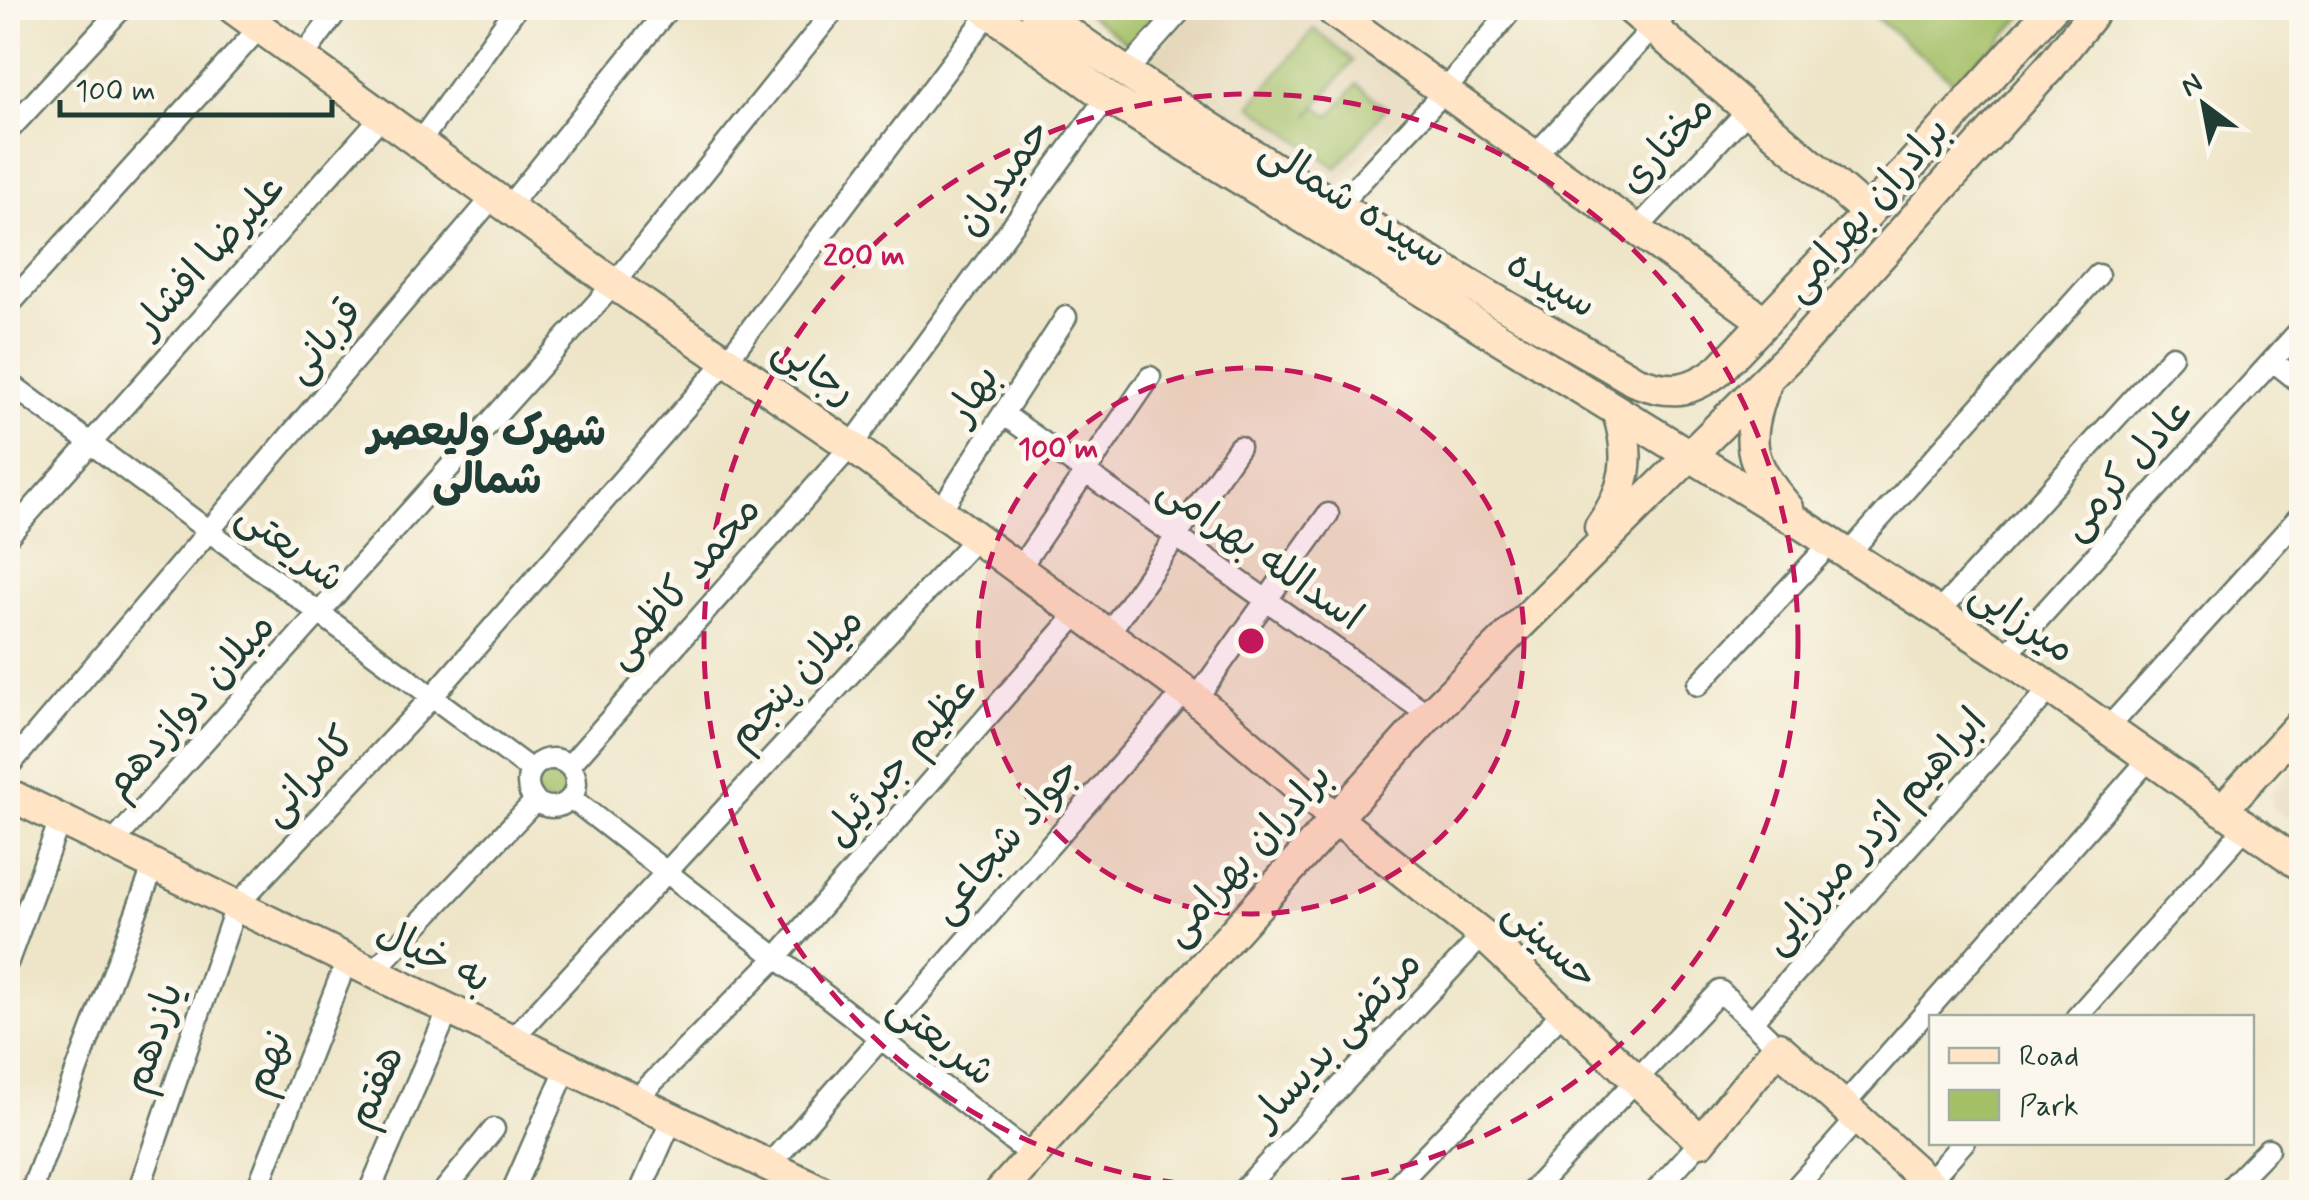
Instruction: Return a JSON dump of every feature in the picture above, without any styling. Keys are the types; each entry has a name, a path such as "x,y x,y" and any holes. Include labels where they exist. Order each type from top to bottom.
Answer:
{"main road":[{"name":"رجایی","path":"233,8 614,284 728,358 1108,634 1190,695 1335,818"},
{"name":"سپیده","path":"1034,8 1116,85 1216,149 1336,208 1389,256 1635,380 1680,392"},
{"path":"1630,8 1663,18 1749,109 1868,213"},
{"name":"برادران بهرامی","path":"1680,392 1710,377 1760,326 1868,213 2052,8"},
{"name":"برادران بهرامی","path":"1000,1192 1429,715 1775,370 2050,67 2097,8"},
{"path":"2050,67 2114,8"},
{"path":"987,10 1116,85"},
{"path":"1335,10 1637,230 1760,326 1756,368 1775,370"},
{"name":"سپیده شمالی","path":"1216,149 1389,256 1688,457"},
{"path":"1775,370 1753,423 1753,460 1762,477 1803,525"},
{"path":"1563,578 1618,502 1627,470 1626,438 1618,413"},
{"name":"میرزایی","path":"1688,457 1803,525 2005,656 2302,866"},
{"path":"2234,819 2302,722"},
{"name":"به خیال","path":"8,789 60,820 824,1192"},
{"name":"حسینی","path":"1335,818 1484,935 1701,1141"},
{"path":"1701,1141 1778,1047 1929,1189"}],"street":[{"path":"8,131 122,8"},
{"path":"302,58 339,8"},
{"path":"419,143 516,8"},
{"name":"قربانی","path":"8,789 208,531 669,8"},
{"name":"میلان دوازدهم","path":"112,845 614,284 836,8"},
{"name":"حمیدیان","path":"851,446 1116,85 1183,8"},
{"path":"1336,208 1444,92 1513,8"},
{"name":"کامرانی","path":"236,906 432,697 728,358 987,10"},
{"path":"1533,156 1663,18"},
{"path":"8,306 260,27"},
{"name":"مختاری","path":"1637,230 1749,109"},
{"name":"علیرضا افشار","path":"8,536 382,116"},
{"path":"1698,685 1839,549 2098,275"},
{"name":"بهار","path":"940,511 1066,316"},
{"name":"عادل کرمی","path":"2005,656 2302,328"},
{"path":"1938,613 2172,356"},
{"path":"2273,361 2302,384"},
{"path":"1019,569 1150,377"},
{"name":"شریعتی","path":"8,382 531,770"},
{"name":"اسدالله بهرامی","path":"1003,414 1429,715"},
{"name":"محمد کاظمی","path":"569,766 851,446"},
{"path":"1108,634 1239,446"},
{"name":"جواد شجاعی","path":"769,1166 1190,695 1265,602 1328,514"},
{"path":"2107,729 2302,514"},
{"name":"میلان پنجم","path":"512,1040 976,538"},
{"name":"عظیم جبرئیل","path":"635,1100 777,957 1078,613"},
{"name":"ابراهیم اژدر میرزایی","path":"1752,1021 2050,689"},
{"path":"554,759 569,766 577,786 572,798 558,808 534,801 527,786 531,770 554,759"},
{"path":"1932,1015 2149,759"},
{"name":"شریعتی","path":"572,798 1031,1155"},
{"path":"360,966 534,801"},
{"path":"2078,1015 2234,819"},
{"path":"8,960 60,820"},
{"path":"31,1192 154,865"},
{"name":"یازدهم","path":"138,1192 236,906"},
{"name":"مرتضی بدیسار","path":"1241,1192 1484,935"},
{"name":"نهم","path":"256,1192 360,966"},
{"path":"1531,1192 1720,991 1778,1047"},
{"name":"هفتم","path":"368,1192 448,1010"},
{"path":"1390,1192 1564,1012"},
{"path":"1792,1192 1850,1112 1929,1019"},
{"path":"512,1192 567,1067"},
{"path":"640,1192 672,1118"},
{"path":"443,1192 494,1129"},
{"path":"1655,1192 1701,1141"},
{"path":"1929,1189 1962,1145"},
{"path":"2226,1192 2268,1149"}],"shaded area":[{"path":"1194,8 1319,8 1424,92 1336,188 1146,72 1150,58"},
{"path":"2301,757 2301,829 2272,807 2271,792"}],"green space":[{"path":"1080,8 1164,8 1131,46"},
{"path":"1864,8 2030,8 1959,86"},
{"path":"1314,29 1353,61 1308,116 1317,106 1330,117 1357,84 1386,108 1337,168 1251,105"},
{"path":"553,762 568,768 574,783 568,798 553,804 538,798 532,783 538,768"}],"district":[{"name":"شهرک ولیعصر شمالی","path":"487,457"}]}
